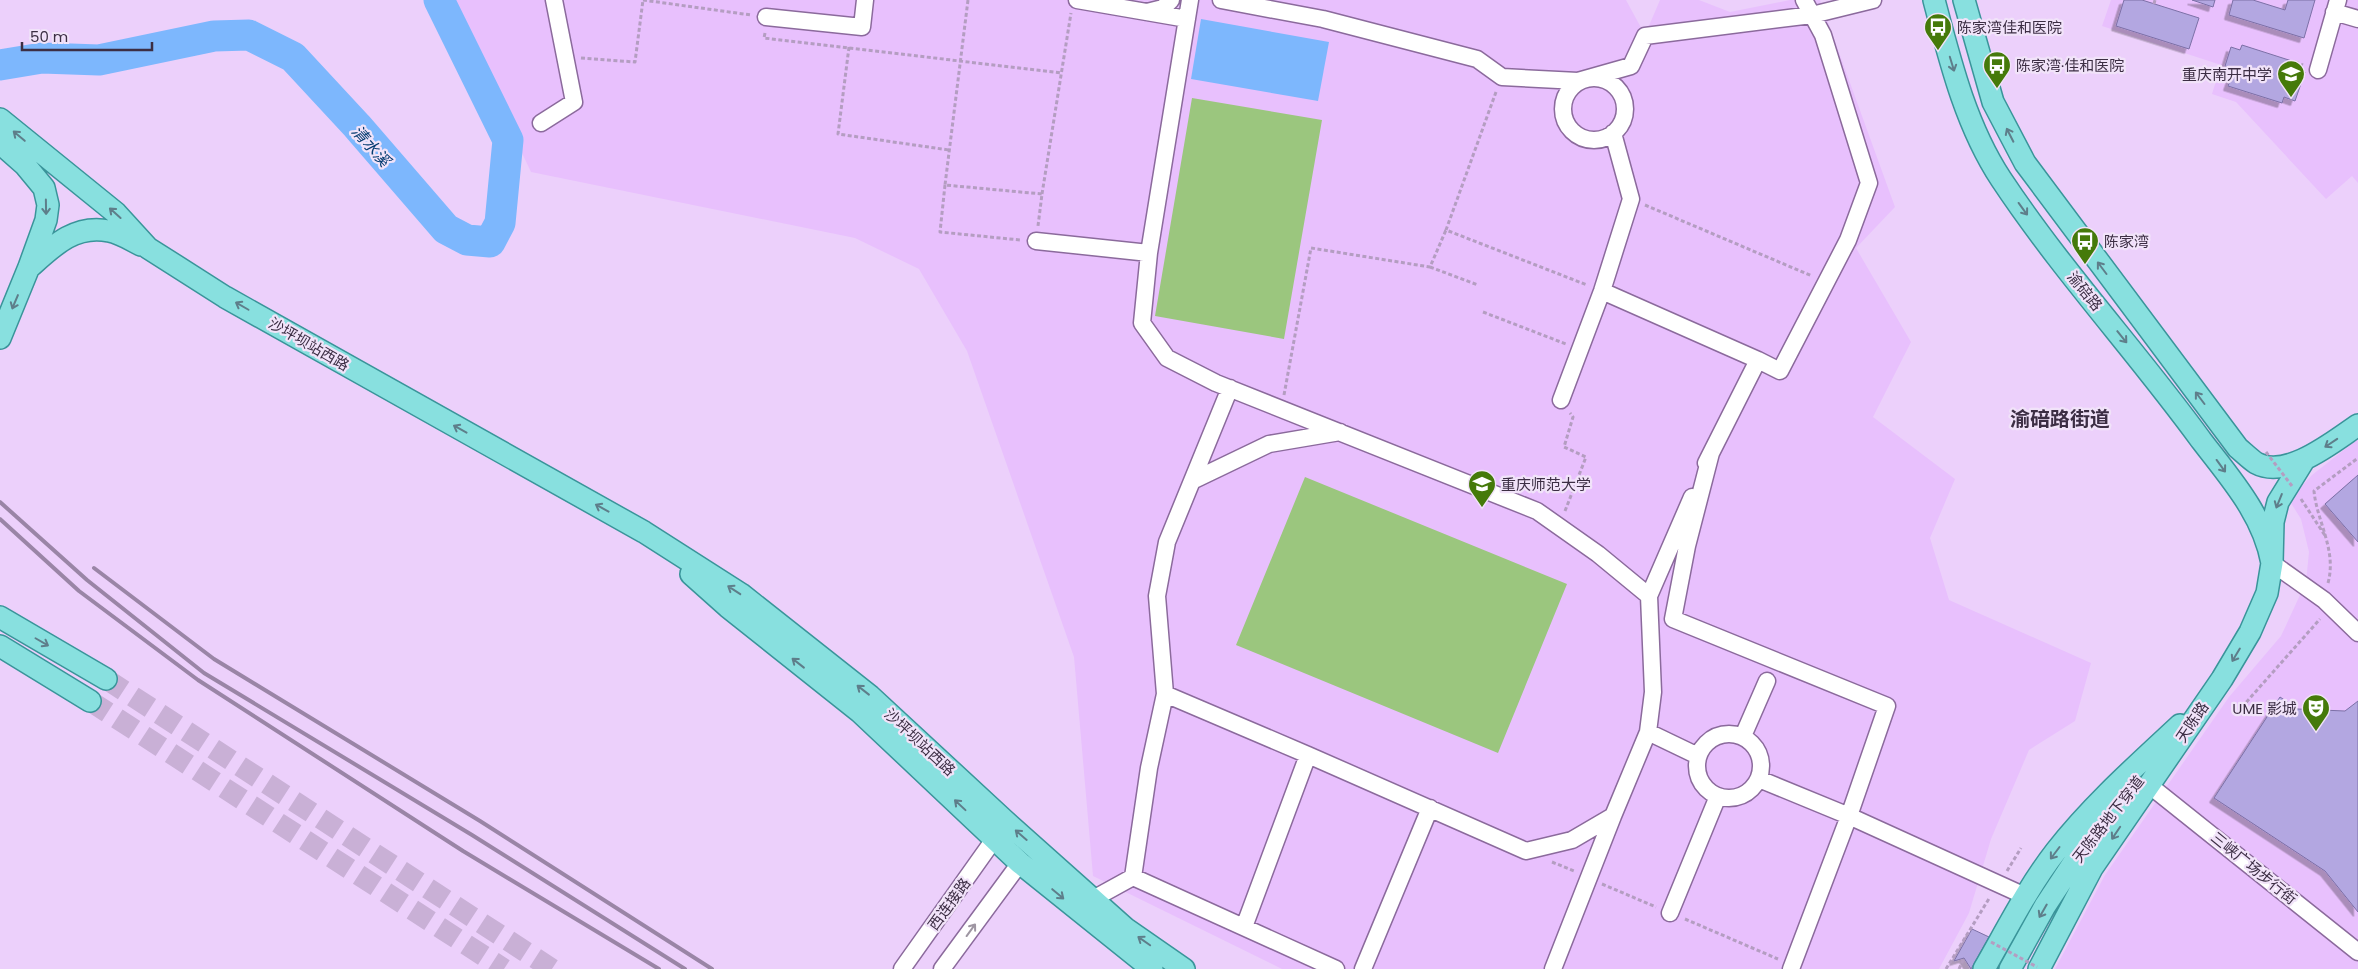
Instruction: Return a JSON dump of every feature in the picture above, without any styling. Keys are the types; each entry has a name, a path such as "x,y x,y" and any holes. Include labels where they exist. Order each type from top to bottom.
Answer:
{"main road":[{"name":"渝碚路","path":"1934,0 1967,113 2000,178 2062,262 2176,405 2253,510 2268,542 2272,563"},
{"name":"渝碚路","path":"1964,0 1994,102 2025,163 2084,245 2238,448 2258,464 2291,466 2304,460"},
{"name":"沙坪坝站西路","path":"0,119 32,159 44,188 48,205 46,220 0,338"},
{"name":"沙坪坝站西路","path":"0,143 32,159 116,213 148,248 233,302 644,532 741,594 870,696 1125,928 1184,969"},
{"path":"29,267 58,241 86,229 110,231 148,248"},
{"path":"2304,460 2358,425"},
{"name":"天陈路","path":"2038,968 2092,868 2222,679 2250,632 2267,593 2272,563 2273,522 2278,502 2304,460"},
{"name":"沙坪坝站西路","path":"644,532 728,607 860,712 1020,862 1152,969"},
{"path":"0,617 106,679"},
{"path":"0,646 90,701"},
{"path":"1984,969 2025,896 2056,850 2119,782 2183,723 2222,679"},
{"name":"天陈路地下穿道","path":"2010,969 2045,906 2076,859 2222,679"}],"street":[{"path":"541,123 574,102 554,0"},
{"path":"766,17 862,27 865,0"},
{"path":"1124,0 1136,10 1187,19"},
{"path":"1074,5 1146,12 1163,8 1171,0"},
{"path":"1190,0 1149,252 1142,323 1167,358 1230,388 1537,511 1598,554 1649,596"},
{"path":"1221,0 1322,19 1476,59 1502,77 1578,81 1597,77 1607,80 1616,86 1622,95 1625,105 1624,116 1620,125 1613,133 1604,138 1583,138 1574,133 1567,125 1563,110 1565,95 1578,81 1631,66 1645,36 1812,15 1873,0"},
{"path":"1602,291 1780,371 1848,240 1869,183 1823,35 1804,0"},
{"path":"2318,70 2336,6 2358,19"},
{"path":"1561,400 1602,291 1631,199 1613,133"},
{"path":"1036,241 1149,252"},
{"path":"1552,969 1648,732 1653,692 1649,596 1710,454 1758,360"},
{"path":"1133,877 1149,768 1165,694 1157,596 1167,542 1230,388"},
{"path":"1192,481 1269,444 1340,432"},
{"path":"1710,454 1673,619 1888,706 1850,816 1791,969"},
{"path":"2272,563 2327,604 2358,633"},
{"path":"1743,736 1767,681"},
{"path":"1165,694 1526,851 1572,840 1613,816"},
{"path":"1648,732 1698,756"},
{"path":"1725,733 1743,736 1753,744 1760,754 1762,766 1759,779 1749,791 1734,798 1718,796 1704,787 1697,772 1698,756 1708,740 1725,733"},
{"path":"1244,927 1308,755"},
{"path":"1759,779 1850,816 2025,896"},
{"name":"三峡广场步行街","path":"2149,785 2358,952"},
{"path":"1670,913 1718,796"},
{"path":"1363,969 1430,808"},
{"name":"西连接路","path":"902,969 995,838"},
{"path":"942,969 1020,862"},
{"path":"1093,900 1133,877"},
{"path":"1133,877 1336,969"}],"path":[{"path":"565,56 634,62 642,0 766,17"},
{"path":"968,0 940,232 1036,241 1042,194 1074,5"},
{"path":"949,150 838,134 849,47 1062,72"},
{"path":"1430,267 1446,230 1502,77"},
{"path":"945,185 1042,194"},
{"path":"1631,199 1826,282"},
{"path":"1446,230 1602,291"},
{"path":"1282,409 1311,248 1430,267 1478,285"},
{"path":"1483,312 1580,350"},
{"path":"1559,526 1586,456 1564,447 1573,417 1561,400"},
{"path":"2266,452 2292,486"},
{"path":"2242,707 2327,604 2331,574 2329,541 2315,505 2314,491 2358,458"},
{"path":"2312,515 2329,541"},
{"path":"1946,969 2021,848"},
{"path":"1991,942 2038,968"},
{"path":"1958,969 1964,958"}],"shaded area":[{"name":"重庆师范大学","path":"449,0 1626,0 1645,35 1660,0 1699,0 1730,12 1790,0 1820,0 1895,207 1856,248 1911,342 1873,417 1955,479 1930,538 1949,600 2091,663 2075,721 2029,750 1991,839 1969,913 1939,969 1282,969 1093,876 1074,657 967,351 919,269 855,238 531,172"},
{"name":"重庆南开中学","path":"2111,0 2358,0 2358,183 2352,176 2326,199 2236,102 2212,94 2221,65 2102,26"},
{"path":"2358,439 2358,969 2055,969 2105,875 2229,697 2281,636 2306,582 2309,552 2301,519 2289,500 2312,475"}],"green space":[{"path":"1192,98 1322,120 1284,339 1155,316"},
{"path":"1305,477 1567,584 1498,753 1236,645"}],"water":[{"path":"1201,19 1329,42 1318,101 1191,79"}],"building":[{"path":"2124,0 2142,0 2199,18 2189,49 2116,26"},
{"path":"2192,0 2215,0 2213,7"},
{"path":"2233,0 2253,0 2285,10 2288,0 2315,0 2304,38 2229,15"},
{"path":"2242,45 2295,62 2293,68 2305,72 2295,101 2284,97 2282,103 2228,86 2234,69 2225,66 2231,47 2240,50"},
{"path":"2358,475 2358,542 2325,504"},
{"path":"2280,697 2298,709 2345,711 2358,701 2358,912 2325,871 2214,798"},
{"path":"1972,929 1989,937 1971,969 1964,958 1954,961"}],"waterway":[{"name":"清水溪","path":"0,65 42,58 99,60 214,36 249,35 293,57 357,126 446,229 467,240 490,242 500,223 508,140 439,0"}],"tunnel":[{"path":"106,679 552,969"},
{"path":"90,701 504,969"}],"railway":[{"path":"0,502 87,580 204,673 472,835 685,969"},
{"path":"0,519 79,591 198,680 463,851 659,969"},
{"path":"94,568 214,659 480,821 712,969"}],"place":[{"name":"陈家湾佳和医院","path":"1938,51"},
{"name":"陈家湾·佳和医院","path":"1997,89"},
{"name":"重庆南开中学","path":"2291,98"},
{"name":"陈家湾","path":"2085,265"},
{"name":"重庆师范大学","path":"1482,508"},
{"name":"UME 影城","path":"2316,732"}],"district":[{"name":"渝碚路街道","path":"2060,419"}]}
